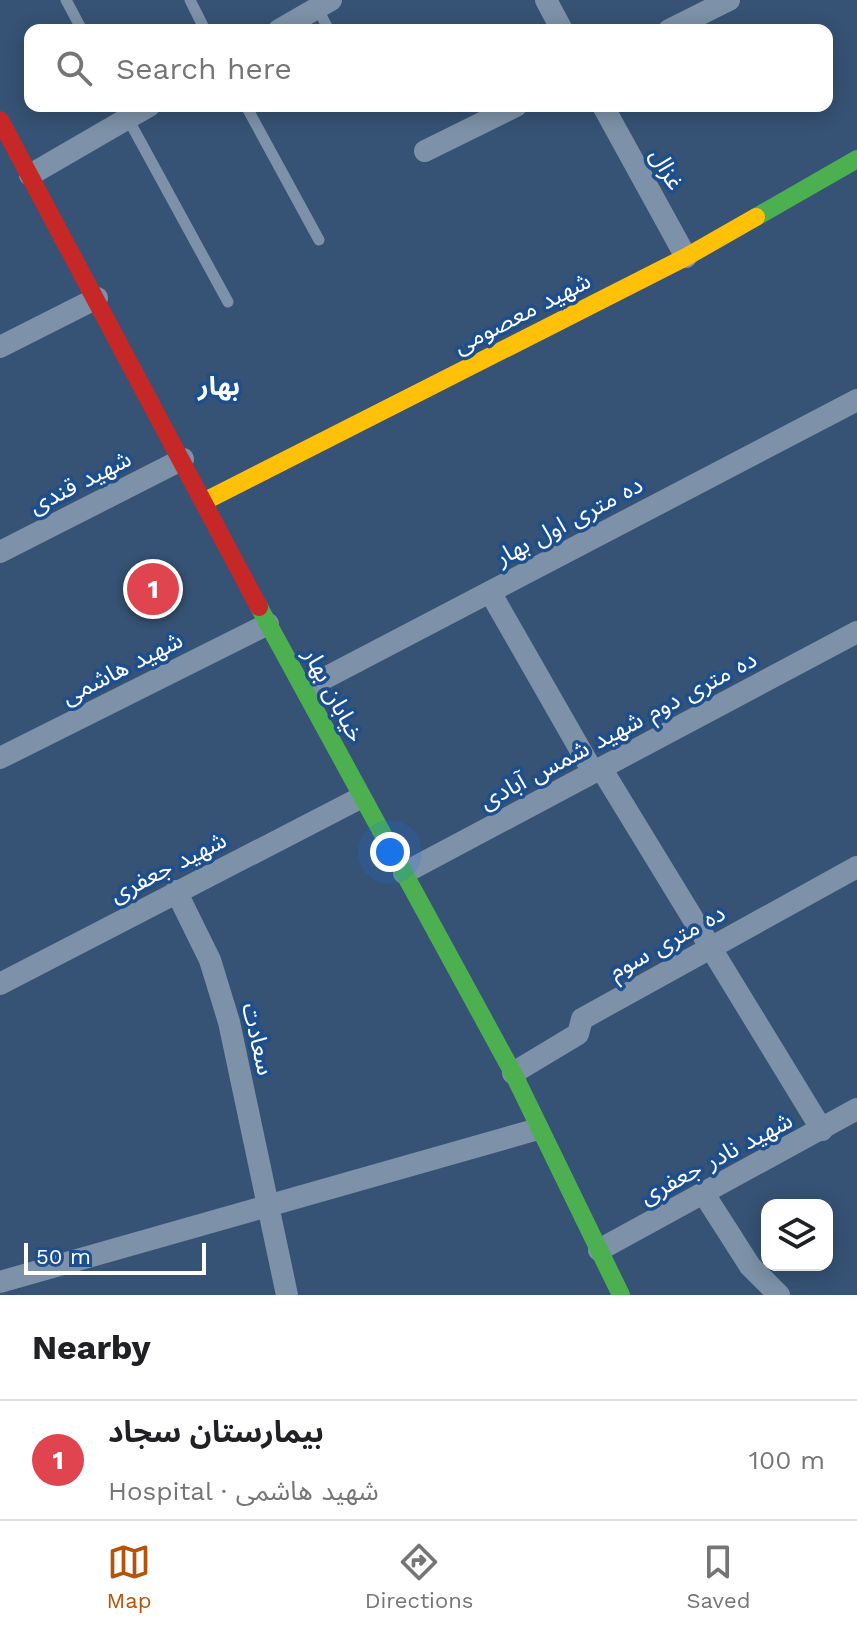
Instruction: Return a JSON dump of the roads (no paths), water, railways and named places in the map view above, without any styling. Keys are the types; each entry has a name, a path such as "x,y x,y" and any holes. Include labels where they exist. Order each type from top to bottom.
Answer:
{"main road":[{"name":"خیابان بهار","path":"0,120 183,459 268,624 306,688 360,798 513,1073 621,1295"},
{"name":"شهید معصومی","path":"205,501 686,257 857,159"}],"street":[{"path":"546,0 559,24"},
{"path":"681,24 729,0"},
{"path":"288,24 320,3"},
{"path":"30,175 124,112"},
{"path":"425,151 504,112"},
{"name":"غزال","path":"606,112 686,257"},
{"path":"0,347 97,298"},
{"name":"ده متری اول بهار","path":"306,688 857,400"},
{"name":"شهید قندی","path":"0,552 183,459"},
{"path":"490,592 597,770 712,947 822,1130"},
{"name":"شهید هاشمی","path":"0,758 268,624"},
{"name":"ده متری دوم شهید شمس آبادی","path":"404,873 857,632"},
{"name":"شهید جعفری","path":"0,984 360,798"},
{"name":"ده متری سوم","path":"513,1073 578,1034 582,1019 857,867"},
{"name":"سعادت","path":"176,891 210,960 229,1022 287,1295"},
{"name":"شهید نادر جعفری","path":"599,1250 857,1109"},
{"path":"0,1282 538,1129"},
{"path":"704,1194 750,1266 779,1295"}],"lane":[{"path":"66,0 79,24"},
{"path":"190,0 202,24"},
{"path":"320,3 327,24"},
{"path":"124,112 228,302"},
{"path":"249,112 319,240"}],"place":[{"name":"بیمارستان سجاد","path":"153,589"}],"district":[{"name":"بهار","path":"219,386"}]}
